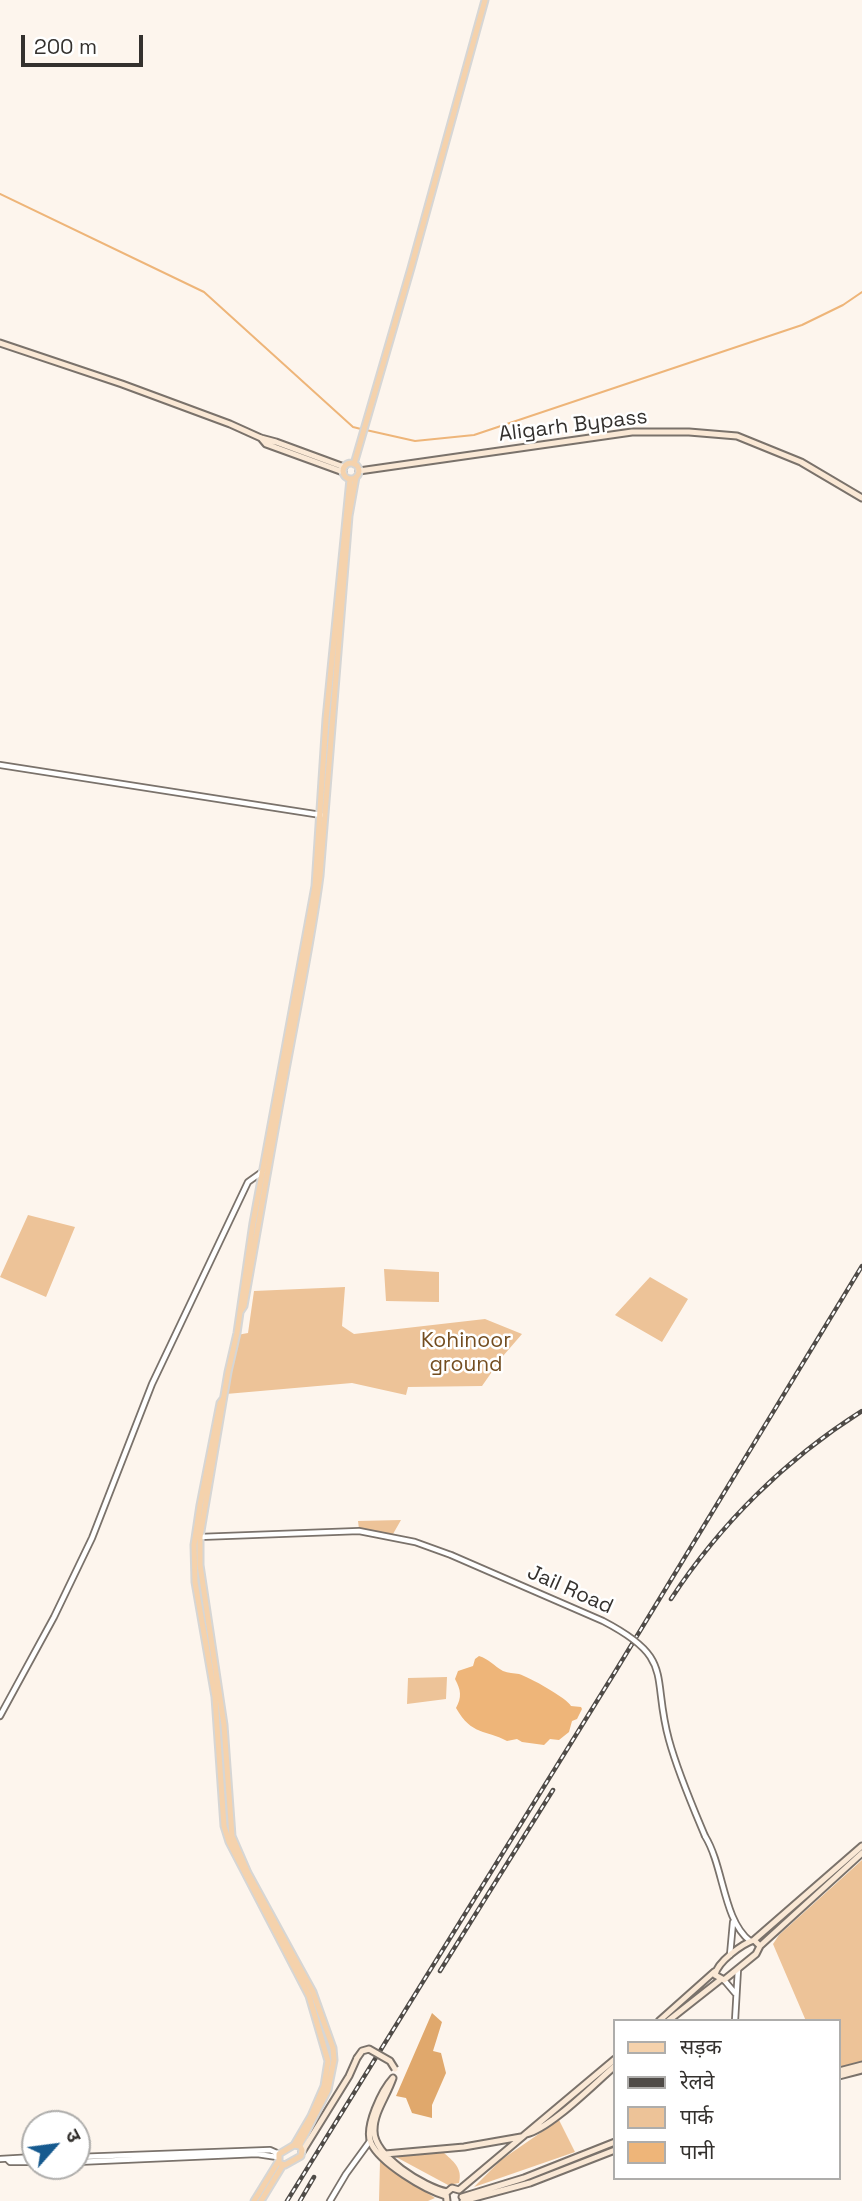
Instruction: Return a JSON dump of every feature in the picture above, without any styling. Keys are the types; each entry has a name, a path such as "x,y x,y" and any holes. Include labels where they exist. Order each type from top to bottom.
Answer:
{"main road":[{"path":"240,1312 244,1306 258,1217 312,937 320,876 354,464 485,0"},
{"path":"0,343 230,424 261,438 266,444 355,476"},
{"name":"Aligarh Bypass","path":"355,476 632,432 689,432 737,436 801,462 862,498"},
{"path":"344,470 348,464 354,464"},
{"path":"279,2159 300,2156 299,2148 328,2090 334,2060 333,2048 313,1992 248,1873 232,1836 224,1726 198,1537 314,887 323,816"},
{"path":"661,2019 730,1956 752,1941 862,1846"},
{"path":"671,2019 756,1954 760,1946 862,1853"},
{"path":"752,1941 760,1946"},
{"path":"714,1972 722,1980"},
{"path":"254,2201 279,2159 299,2148 362,2051 369,2049 390,2061 395,2068 377,2115 374,2129 377,2145 417,2179 435,2188 445,2198"},
{"path":"459,2190 614,2060"},
{"path":"385,2154 474,2146 537,2131 614,2067"},
{"path":"841,2073 862,2068"},
{"path":"393,2078 374,2113 370,2127 371,2140 381,2156 403,2173 445,2198"},
{"path":"462,2200 614,2142"},
{"path":"462,2200 530,2183 614,2150"},
{"path":"261,2201 279,2159"},
{"path":"445,2198 453,2188 459,2190"},
{"path":"459,2190 462,2200"}],"street":[{"path":"0,765 323,816"},
{"path":"0,1716 54,1617 92,1538 152,1384 248,1182 262,1172"},
{"name":"Jail Road","path":"198,1537 359,1531 415,1542 451,1555 625,1632 645,1650 658,1673 669,1741 724,1884 733,1921 730,1956"},
{"name":"Jail Road","path":"733,1921 743,1936 752,1941"},
{"path":"735,2019 738,1968"},
{"path":"722,1980 736,1994"},
{"path":"330,2201 371,2140"},
{"path":"91,2159 270,2150 279,2159"},
{"path":"0,2160 21,2161"}],"green space":[{"path":"28,1215 75,1227 46,1297 0,1277"},
{"path":"384,1269 439,1272 439,1302 386,1301"},
{"path":"650,1277 688,1299 662,1342 615,1315"},
{"name":"Kohinoor ground","path":"345,1287 342,1326 354,1334 485,1319 522,1334 482,1386 408,1387 406,1395 352,1383 226,1394 237,1335 248,1333 254,1291"},
{"path":"401,1520 393,1534 359,1529 358,1521"},
{"path":"447,1677 446,1699 407,1704 408,1678"},
{"path":"862,1860 862,2061 841,2066 841,2019 805,2019 773,1944 779,1935"},
{"path":"559,2120 575,2152 474,2187 501,2160"},
{"path":"443,2152 458,2169 459,2183 448,2185 396,2157"},
{"path":"380,2161 435,2198 428,2201 379,2201"}],"shaded area":[{"path":"432,2013 442,2022 433,2051 441,2053 446,2073 432,2105 432,2118 412,2113 406,2098 396,2096"}],"water":[{"path":"479,1656 503,1671 519,1674 539,1683 571,1706 581,1707 569,1732 559,1740 550,1739 544,1745 517,1739 507,1741 473,1728 456,1708 460,1694 455,1679 458,1671 473,1666"}],"waterway":[{"path":"0,194 204,292 353,427 361,429"},
{"path":"366,430 415,441 474,435 802,325 843,305 862,292"}],"railway":[{"path":"287,2201 615,1672 862,1266"},
{"path":"671,1599 711,1545 756,1495 807,1450 862,1411"},
{"path":"440,1971 553,1790"},
{"path":"300,2201 314,2177"}]}
